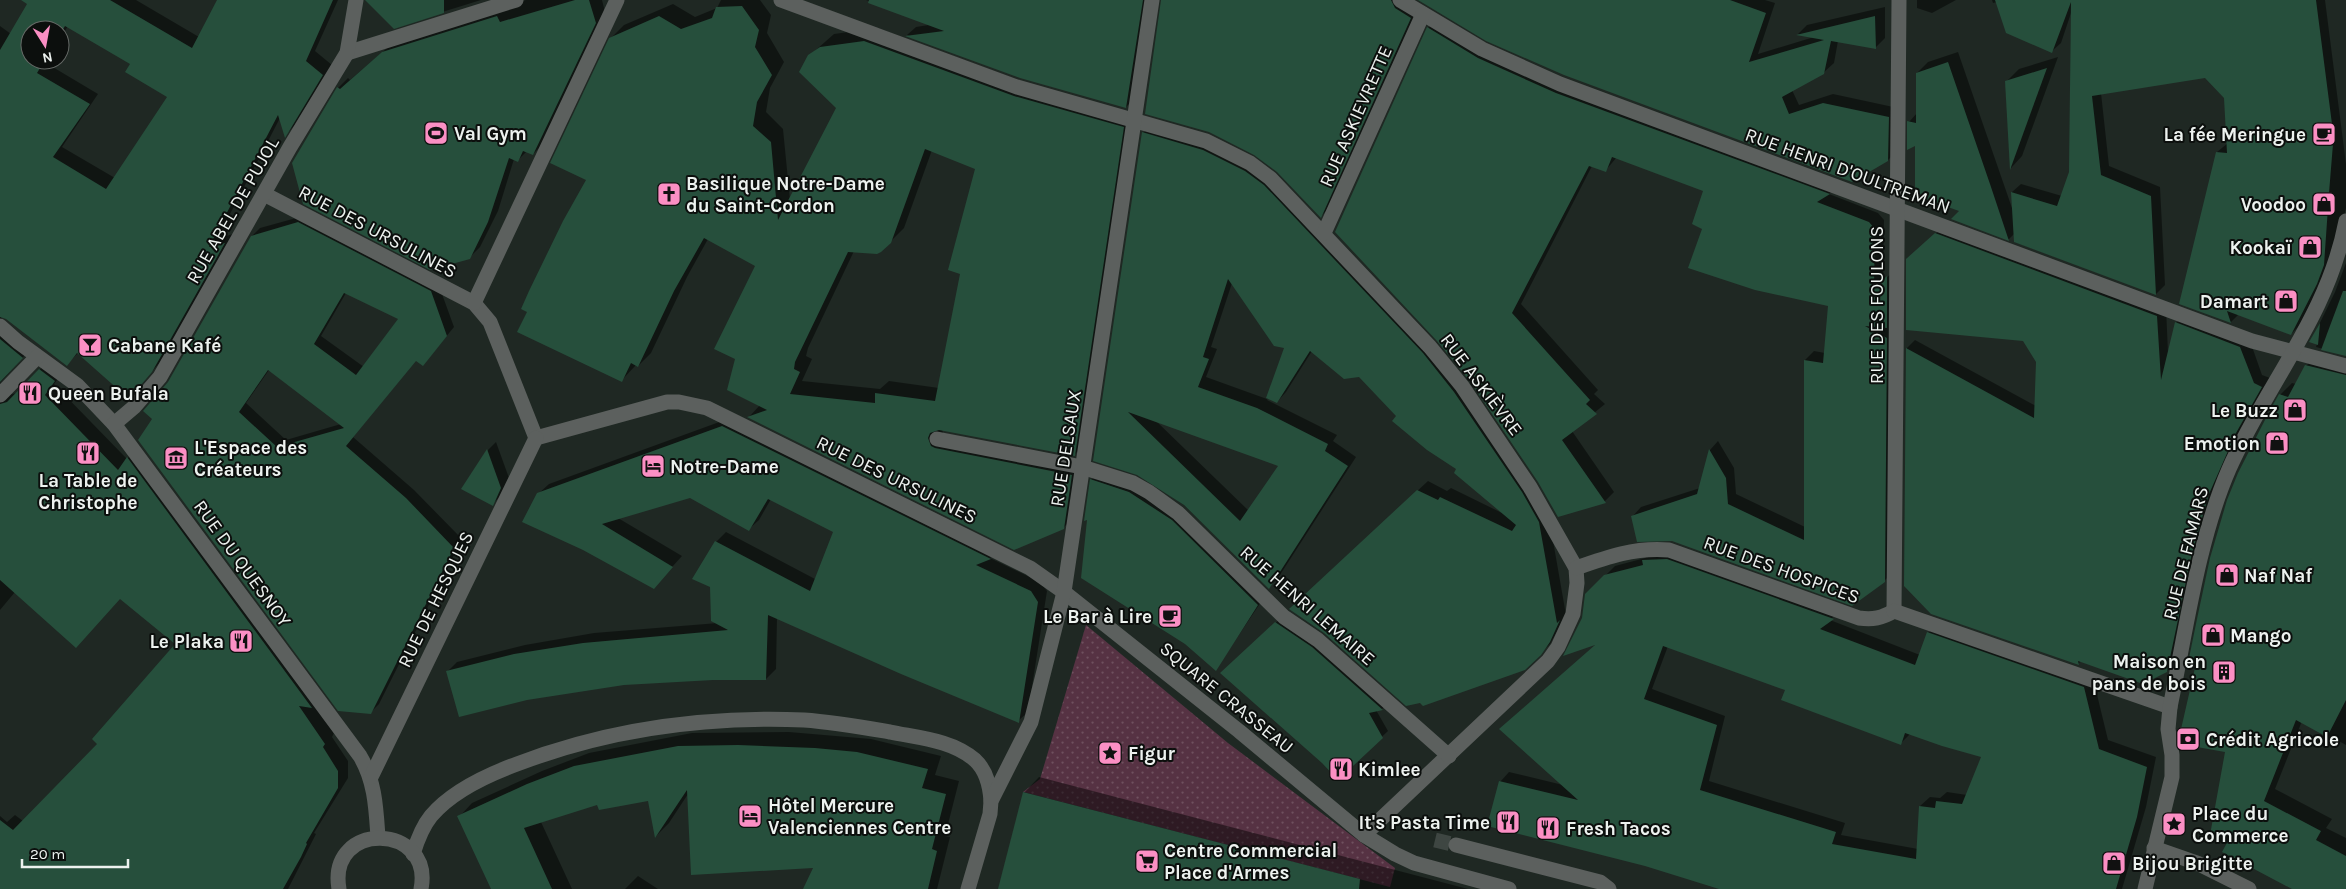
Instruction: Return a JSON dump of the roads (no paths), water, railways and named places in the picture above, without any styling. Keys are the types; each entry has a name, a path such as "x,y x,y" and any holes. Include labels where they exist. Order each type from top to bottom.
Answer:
{"street":[{"name":"RUE ABEL DE PUJOL","path":"114,424 134,407 160,377 347,53 356,0"},
{"path":"347,53 516,0"},
{"path":"536,438 490,322 474,303 617,0"},
{"name":"RUE ASKIÈVRE","path":"781,0 1008,84 1136,119 1206,141 1250,163 1270,178 1324,233 1430,347 1462,386 1526,479 1576,568 1577,598 1574,614 1558,647 1548,661 1364,835"},
{"name":"RUE DELSAUX","path":"968,889 990,814 991,801 1031,722 1064,592 1136,119 1152,0"},
{"name":"RUE HENRI D'OULTREMAN","path":"1400,0 1482,49 1560,84 2252,341 2346,366"},
{"name":"RUE DES FOULONS","path":"1894,611 1899,0"},
{"name":"RUE ASKIEVRETTE","path":"1324,233 1423,14"},
{"name":"RUE DES URSULINES","path":"264,194 474,303"},
{"name":"RUE DE FAMARS","path":"2144,889 2172,776 2172,756 2168,729 2170,707 2206,539 2220,492 2239,450 2312,322 2331,277 2346,221"},
{"name":"RUE DU QUESNOY","path":"0,326 77,385 114,424 354,746 371,777 378,837"},
{"path":"0,395 37,356"},
{"name":"RUE DES URSULINES","path":"536,438 667,402 679,402 707,408 1012,558 1047,578 1064,592"},
{"name":"RUE DE HESQUES","path":"371,777 536,438"},
{"name":"RUE HENRI LEMAIRE","path":"937,439 1082,467 1133,483 1164,503 1284,617 1318,640 1449,756"},
{"name":"RUE DES HOSPICES","path":"1576,568 1618,554 1637,550 1669,550 1859,618 1871,620 1883,618 1894,611"},
{"name":"SQUARE CRASSEAU","path":"1064,592 1364,835 1414,863 1508,889"},
{"path":"1894,611 2170,707"},
{"path":"413,854 419,836 431,816 458,793 480,780 535,757 597,739 641,729 683,724 717,721 804,720 852,725 934,741 964,752 976,761 988,780 991,801"},
{"path":"339,889 339,870 347,853 355,845 378,837 400,842 413,854 421,869 421,889"},
{"path":"1456,845 1600,882 1609,889"},
{"path":"2154,848 2197,863 2249,889"}],"tunnel":[{"path":"1435,840 1456,845"}],"place":[{"name":"Val Gym","path":"436,133"},
{"name":"La fée Meringue","path":"2324,134"},
{"name":"Basilique Notre-Dame du Saint-Cordon","path":"669,194"},
{"name":"Voodoo","path":"2324,204"},
{"name":"Kookaï","path":"2310,247"},
{"name":"Damart","path":"2286,301"},
{"name":"Cabane Kafé","path":"90,345"},
{"name":"Queen Bufala","path":"30,393"},
{"name":"Le Buzz","path":"2295,410"},
{"name":"Emotion","path":"2277,443"},
{"name":"La Table de Christophe","path":"88,453"},
{"name":"L'Espace des Créateurs","path":"176,458"},
{"name":"Notre-Dame","path":"653,466"},
{"name":"Naf Naf","path":"2227,575"},
{"name":"Le Bar à Lire","path":"1170,616"},
{"name":"Mango","path":"2213,635"},
{"name":"Le Plaka","path":"241,641"},
{"name":"Maison en pans de bois","path":"2224,672"},
{"name":"Crédit Agricole","path":"2188,739"},
{"name":"Figur","path":"1110,753"},
{"name":"Kimlee","path":"1341,769"},
{"name":"Hôtel Mercure Valenciennes Centre","path":"750,816"},
{"name":"It's Pasta Time","path":"1508,822"},
{"name":"Place du Commerce","path":"2174,824"},
{"name":"Fresh Tacos","path":"1548,828"},
{"name":"Centre Commercial Place d'Armes","path":"1147,861"},
{"name":"Bijou Brigitte","path":"2114,863"}]}
